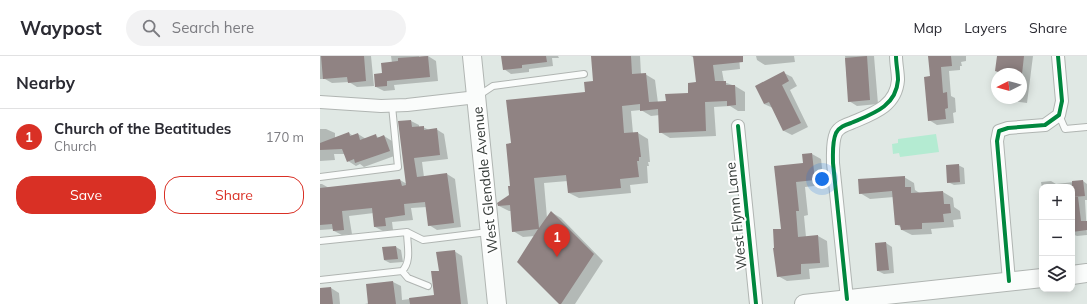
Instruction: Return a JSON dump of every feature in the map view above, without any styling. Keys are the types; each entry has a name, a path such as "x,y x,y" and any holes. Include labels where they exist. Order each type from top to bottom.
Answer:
{"main road":[{"name":"West Glendale Avenue","path":"472,56 497,304"},
{"path":"1075,275 1087,273"},
{"path":"804,304 1039,278"}],"street":[{"path":"847,299 833,163 834,142 836,134 840,128 878,112 890,101 896,90 898,81 896,56"},
{"path":"1009,281 997,141 999,131 1008,128 1045,125 1059,115 1062,101 1058,56"},
{"path":"320,102 407,106 477,97"},
{"name":"West Flynn Lane","path":"738,126 756,304"}],"lane":[{"path":"477,97 493,86 584,74"},
{"path":"320,177 398,167 392,106"},
{"path":"1059,115 1065,129 1087,127"},
{"path":"320,241 407,232 423,240 490,232"},
{"path":"320,280 402,271 406,268 408,261 407,232"},
{"path":"402,271 408,278 428,286"}],"green space":[{"path":"936,134 939,152 900,157 899,153 893,154 892,144 898,143 898,139"}],"building":[{"path":"321,56 364,56 366,81 348,83 347,77 323,79"},
{"path":"428,56 430,77 387,81 387,86 375,87 374,74 382,73 381,63 398,61 398,58"},
{"path":"501,56 546,56 547,62 522,65 522,68 503,70"},
{"path":"591,56 631,56 632,74 646,73 649,102 666,101 665,94 688,93 688,83 696,82 693,56 743,56 743,62 713,65 715,81 726,81 726,85 735,85 736,105 727,106 727,101 705,102 706,131 659,133 658,109 640,111 640,104 622,106 624,133 638,132 641,157 639,157 639,161 637,161 639,177 620,179 621,188 568,193 566,175 534,178 539,228 551,211 594,254 561,304 559,304 517,262 538,229 512,232 510,205 498,206 497,203 509,195 508,186 510,186 506,144 511,143 506,100 585,92 584,82 593,81"},
{"path":"867,56 870,100 848,102 845,58"},
{"path":"928,56 951,56 952,66 941,67 943,93 947,92 948,108 945,109 946,119 928,121 924,77 930,76"},
{"path":"997,56 1024,56 1023,68 995,68"},
{"path":"784,71 789,81 782,85 801,123 783,131 769,102 764,104 755,86"},
{"path":"411,120 412,127 424,126 424,130 437,128 440,155 414,158 417,177 447,173 454,223 428,226 425,202 404,204 405,215 385,218 386,226 374,227 372,208 342,211 344,230 333,231 332,224 320,225 320,188 400,179 402,186 406,185 398,121"},
{"path":"349,132 350,136 358,133 360,140 376,134 377,138 384,135 390,151 355,163 354,159 347,162 342,149 320,150 320,143"},
{"path":"812,153 815,180 796,182 799,211 796,211 798,237 818,235 820,263 801,264 801,274 777,277 773,248 773,229 781,229 774,166 803,163 802,154"},
{"path":"959,164 960,182 947,183 946,165"},
{"path":"905,176 905,187 911,187 911,193 943,191 944,204 950,204 951,213 943,214 944,222 922,223 922,229 901,230 900,225 895,225 892,191 859,194 858,179"},
{"path":"1083,180 1085,196 1075,197 1075,184 1072,184 1072,181"},
{"path":"1075,197 1078,197 1081,221 1087,221 1087,230 1075,232"},
{"path":"886,242 889,270 877,271 875,243"},
{"path":"396,246 398,259 384,260 382,247"},
{"path":"455,250 461,304 410,304 409,298 434,295 431,271 439,271 436,252"},
{"path":"393,281 396,304 368,304 366,284"},
{"path":"331,287 333,304 320,304 320,288"}],"cycle path":[{"path":"847,299 833,163 834,140 837,131 844,125 875,113 893,97 898,80 896,56"},
{"path":"1009,281 997,141 999,131 1008,128 1045,125 1059,115 1062,101 1058,56"},
{"path":"738,126 756,304"}],"place":[{"name":"Church of the Beatitudes","path":"557,257"}]}
